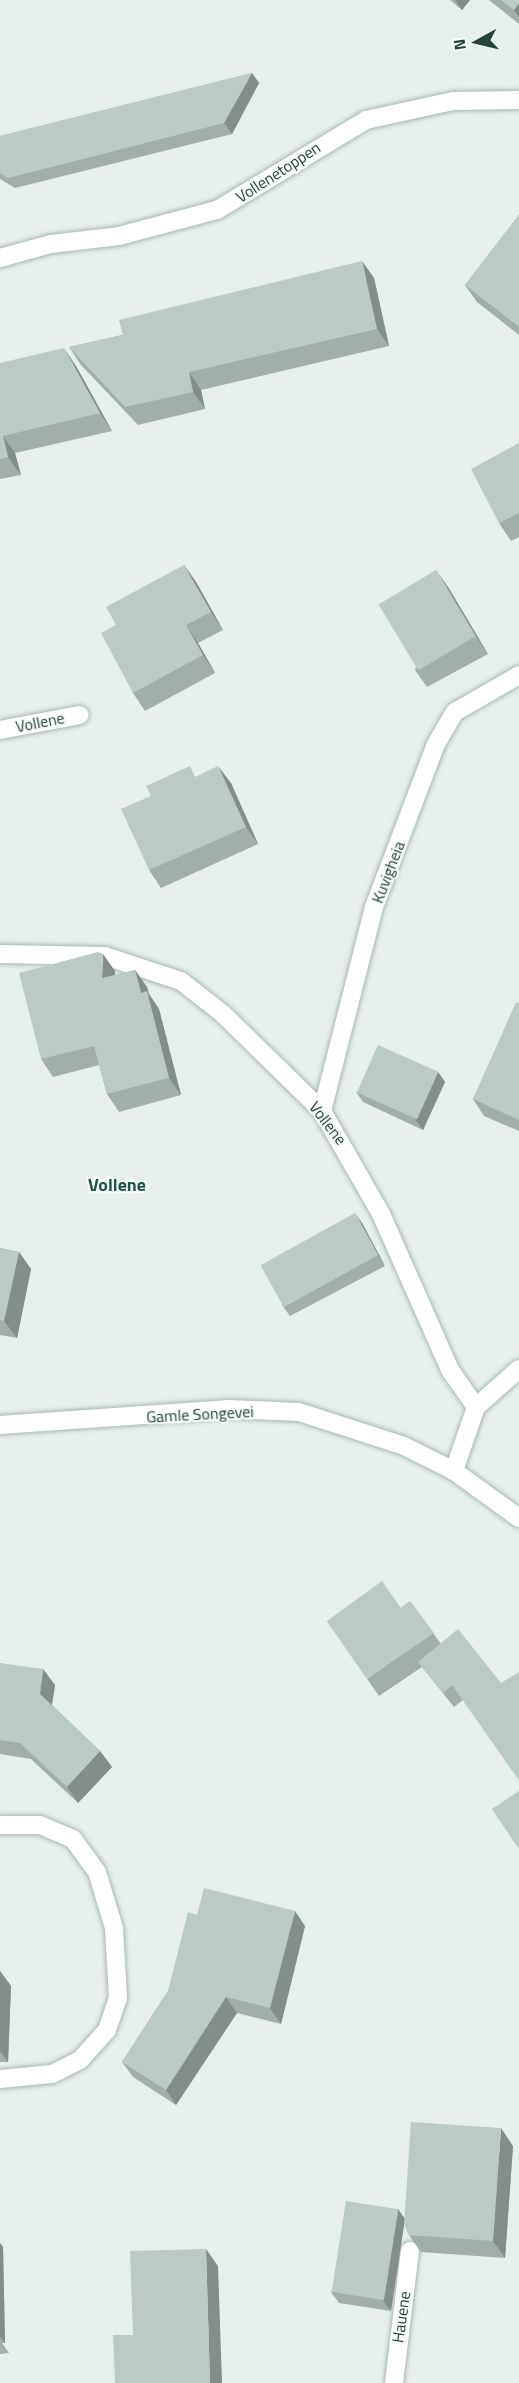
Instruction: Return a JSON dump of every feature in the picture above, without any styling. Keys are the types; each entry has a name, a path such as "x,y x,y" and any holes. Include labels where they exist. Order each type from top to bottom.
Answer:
{"street":[{"name":"Vollenetoppen","path":"0,258 51,244 119,236 218,210 366,120 453,101 519,100"},
{"name":"Kuvigheia","path":"322,1111 374,908 435,746 455,712 519,675"},
{"name":"Vollene","path":"0,730 80,715"},
{"name":"Vollene","path":"0,954 105,956 181,981 223,1014 322,1111 381,1214 450,1370 476,1407"},
{"path":"454,1471 476,1407 519,1369"},
{"name":"Gamle Songevei","path":"0,1425 229,1409 299,1413 405,1446 454,1471 519,1518"},
{"path":"0,1825 40,1825 73,1839 97,1872 114,1928 118,1998 106,2030 80,2060 52,2073 0,2079"},
{"name":"Hauene","path":"394,2383 410,2251"}],"building":[{"path":"501,0 519,0 519,3 514,10"},
{"path":"252,73 224,123 8,178 0,173 0,136"},
{"path":"519,215 519,327 465,285"},
{"path":"362,261 377,329 189,372 193,392 125,407 69,347 123,335 119,320"},
{"path":"64,348 100,413 3,436 8,457 0,459 0,363"},
{"path":"519,443 519,513 499,523 471,469"},
{"path":"184,565 211,612 186,625 203,655 133,693 101,633 116,625 106,607"},
{"path":"436,570 476,636 418,671 379,605"},
{"path":"190,766 195,777 218,766 246,827 149,870 121,809 151,796 146,786"},
{"path":"98,952 103,954 102,978 135,970 141,993 147,991 169,1078 107,1094 94,1046 41,1059 19,973"},
{"path":"516,1002 519,1003 519,1120 473,1099"},
{"path":"378,1045 438,1072 417,1119 357,1093"},
{"path":"355,1213 378,1255 284,1307 261,1265"},
{"path":"0,1248 19,1252 4,1321 0,1320"},
{"path":"382,1581 401,1608 410,1601 434,1633 367,1679 327,1621"},
{"path":"458,1629 501,1683 519,1672 519,1780 452,1685 443,1693 418,1662"},
{"path":"0,1663 43,1669 40,1694 100,1751 67,1787 20,1743 0,1740"},
{"path":"519,1791 519,1849 492,1809"},
{"path":"204,1888 295,1911 270,2008 226,1997 166,2090 122,2062 168,1991 188,1912 197,1915"},
{"path":"411,2122 501,2128 493,2241 409,2235 404,2224"},
{"path":"346,2201 398,2209 384,2300 332,2292"},
{"path":"206,2249 210,2383 115,2383 113,2335 133,2335 130,2251"}],"district":[{"name":"Vollene","path":"117,1185"}]}
